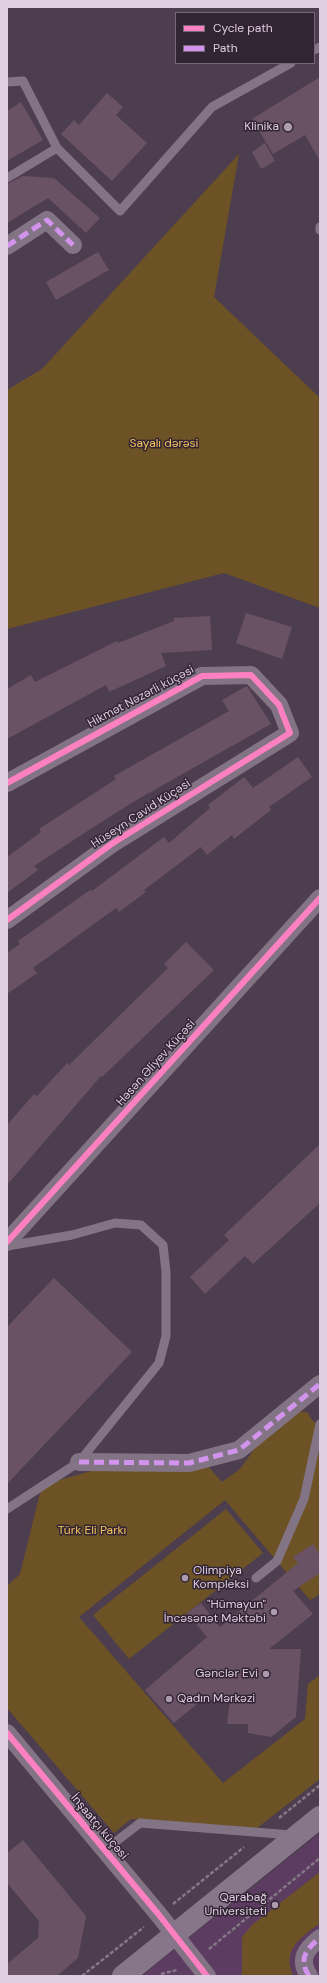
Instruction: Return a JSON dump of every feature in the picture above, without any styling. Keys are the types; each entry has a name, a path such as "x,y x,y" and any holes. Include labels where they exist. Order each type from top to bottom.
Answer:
{"main road":[{"path":"123,1976 320,1817"}],"street":[{"path":"7,246 47,220 73,245"},
{"name":"Hikmət Nəzərli küçəsi","path":"7,783 202,676 251,676 279,705 290,732"},
{"name":"Hüseyn Cavid Küçəsi","path":"7,920 113,843 290,732"},
{"name":"Həsən Əliyev Küçəsi","path":"7,1242 320,898"},
{"path":"79,1462 189,1463 239,1450 320,1384"},
{"name":"İnşaatçı küçəsi","path":"7,1733 159,1915 206,1976"},
{"path":"309,1976 302,1960 305,1952 320,1938"}],"lane":[{"path":"7,82 24,81 57,148 120,211 212,107 289,64"},
{"path":"7,178 57,148"},
{"path":"7,1246 72,1235 115,1223 141,1225 163,1245 166,1272 166,1336 159,1363 79,1462 7,1509"},
{"path":"256,1578 277,1560 304,1500 320,1424"},
{"path":"105,1850 140,1823 297,1836"}],"path":[{"path":"82,1976 320,1785"},
{"path":"159,1976 162,1973 183,1968 195,1960 320,1858"}],"shaded area":[{"name":"Qarabağ Universiteti","path":"320,1833 320,1976 142,1976"}],"green space":[{"name":"Sayalı dərəsi","path":"239,154 214,297 320,398 320,608 224,573 7,629 7,390 42,369"},
{"name":"Türk Eli Parkı","path":"296,1411 307,1412 313,1421 320,1426 320,1594 310,1600 225,1500 79,1617 223,1783 305,1719 308,1684 320,1675 320,1779 257,1828 131,1819 114,1833 7,1708 7,1586 20,1574 42,1485 109,1466 208,1466 222,1482 240,1469 263,1437"},
{"name":"Olimpiya Kompleksi","path":"226,1509 263,1553 129,1659 93,1615"},
{"path":"320,1872 320,1923 300,1939 291,1951 290,1966 293,1976 242,1976 242,1937 253,1924"}],"building":[{"name":"Klinika","path":"320,77 320,161 305,135 273,154 252,119"},
{"path":"107,93 123,107 116,115 147,143 112,181 61,134 74,120 79,125"},
{"path":"21,102 43,140 7,161 7,111"},
{"path":"265,143 275,161 261,169 252,152"},
{"path":"23,176 54,178 100,218 86,233 48,198 7,223 7,184"},
{"path":"98,252 109,270 56,300 46,282"},
{"path":"246,613 292,627 282,659 236,643"},
{"path":"210,616 212,650 161,653 166,666 109,692 106,685 7,739 7,689 31,675 35,682 117,641 118,643 174,621 174,618"},
{"path":"247,686 271,724 133,802 89,830 34,866 38,870 7,893 7,857 41,832 39,829 116,779 114,776 229,711 222,700"},
{"path":"298,757 312,777 269,807 271,810 234,839 232,835 207,855 201,847 144,890 146,892 119,912 116,908 33,968 37,973 7,994 7,953 20,944 18,941 90,890 92,891 164,837 169,843 210,808 208,805 244,777 253,788"},
{"path":"186,942 214,970 102,1077 101,1076 7,1185 7,1125 34,1094 37,1096 67,1063 69,1065 168,968 164,964"},
{"path":"320,1144 320,1203 253,1264 245,1256 205,1294 190,1277 229,1240 224,1235"},
{"path":"54,1278 132,1352 7,1484 7,1327"},
{"path":"313,1544 320,1555 320,1573 293,1591 313,1614 269,1649 301,1649 296,1717 271,1737 248,1733 248,1724 227,1724 230,1701 203,1699 174,1723 145,1690 207,1637 187,1613 201,1603 220,1627 298,1563 293,1557"},
{"path":"23,1840 86,1916 78,1958 57,1976 7,1976 7,1964 38,1938 39,1921 7,1883 7,1853"}],"marked path":[{"path":"7,246 47,220 73,245"},
{"path":"79,1462 189,1463 239,1450 320,1384"},
{"path":"309,1976 304,1964 305,1955 307,1950 320,1938"}],"cycle path":[{"path":"7,783 202,676 251,675 279,705 290,733 113,843 7,920"},
{"path":"7,1242 320,898"},
{"path":"7,1733 159,1915 207,1976"}],"place":[{"name":"Klinika","path":"288,127"},
{"name":"Olimpiya Kompleksi","path":"185,1578"},
{"name":"\"Hümayun\" İncəsənət Məktəbi","path":"274,1612"},
{"name":"Gənclər Evi","path":"266,1674"},
{"name":"Qadın Mərkəzi","path":"169,1699"},
{"name":"Qarabağ Universiteti","path":"275,1905"}]}
